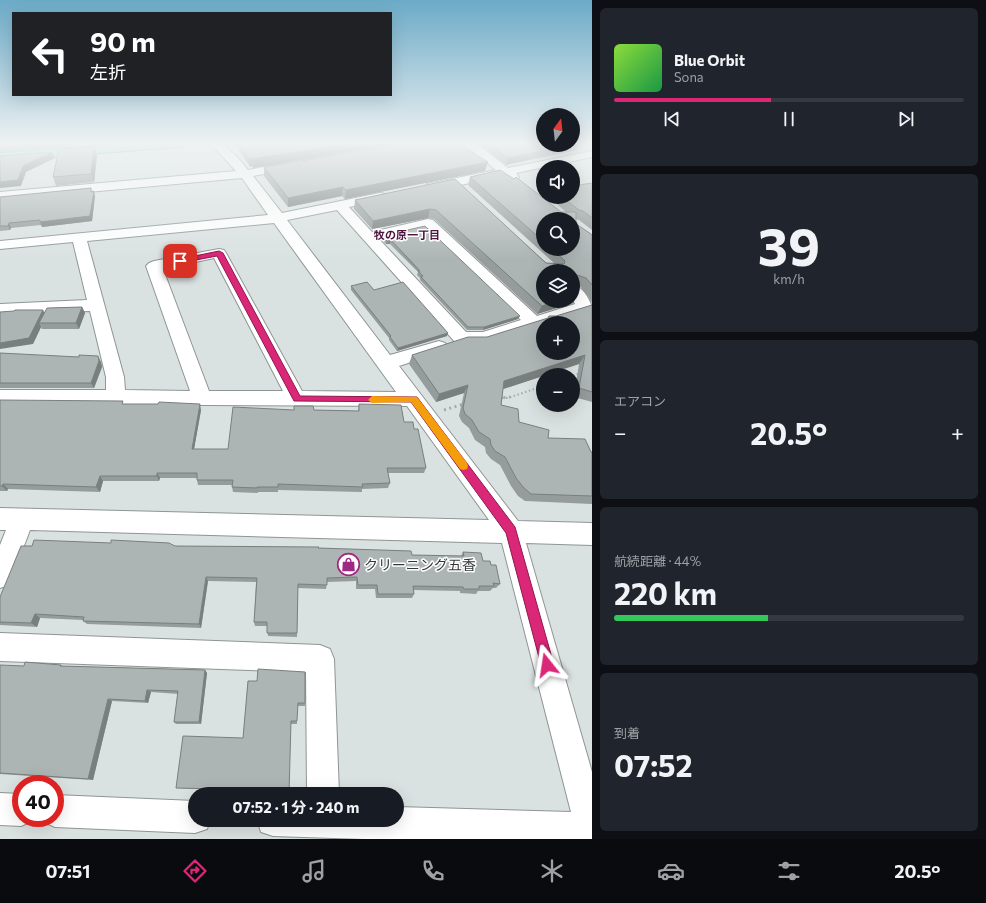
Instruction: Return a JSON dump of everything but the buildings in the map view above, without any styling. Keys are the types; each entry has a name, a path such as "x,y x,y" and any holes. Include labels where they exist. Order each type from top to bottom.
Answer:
{"street":[{"path":"0,196 154,182"},
{"path":"251,182 511,531 592,829 404,817"},
{"path":"417,190 461,186 473,182"},
{"path":"0,245 279,218 394,194"},
{"path":"340,205 461,338"},
{"path":"369,237 428,223 533,322"},
{"path":"79,237 115,377 116,397"},
{"path":"202,398 154,266 219,253 297,399"},
{"path":"387,363 458,341 461,338 483,338 584,307 580,297"},
{"path":"0,309 96,305"},
{"path":"0,398 116,397 414,399"},
{"path":"0,576 11,520 592,534"},
{"path":"0,647 320,659 323,787"},
{"path":"0,809 12,810"},
{"path":"64,812 188,817"}],"path":[{"path":"580,373 586,369"},
{"path":"491,398 508,398 536,388"},
{"path":"443,410 466,403"}],"slow traffic":[{"path":"372,400 414,399 463,466"}],"place":[{"name":"クリーニング五香","path":"349,564"}],"district":[{"name":"牧の原一丁目","path":"407,234"}],"route":[{"path":"180,261 219,253 297,399 414,399 511,531 547,665"}]}
